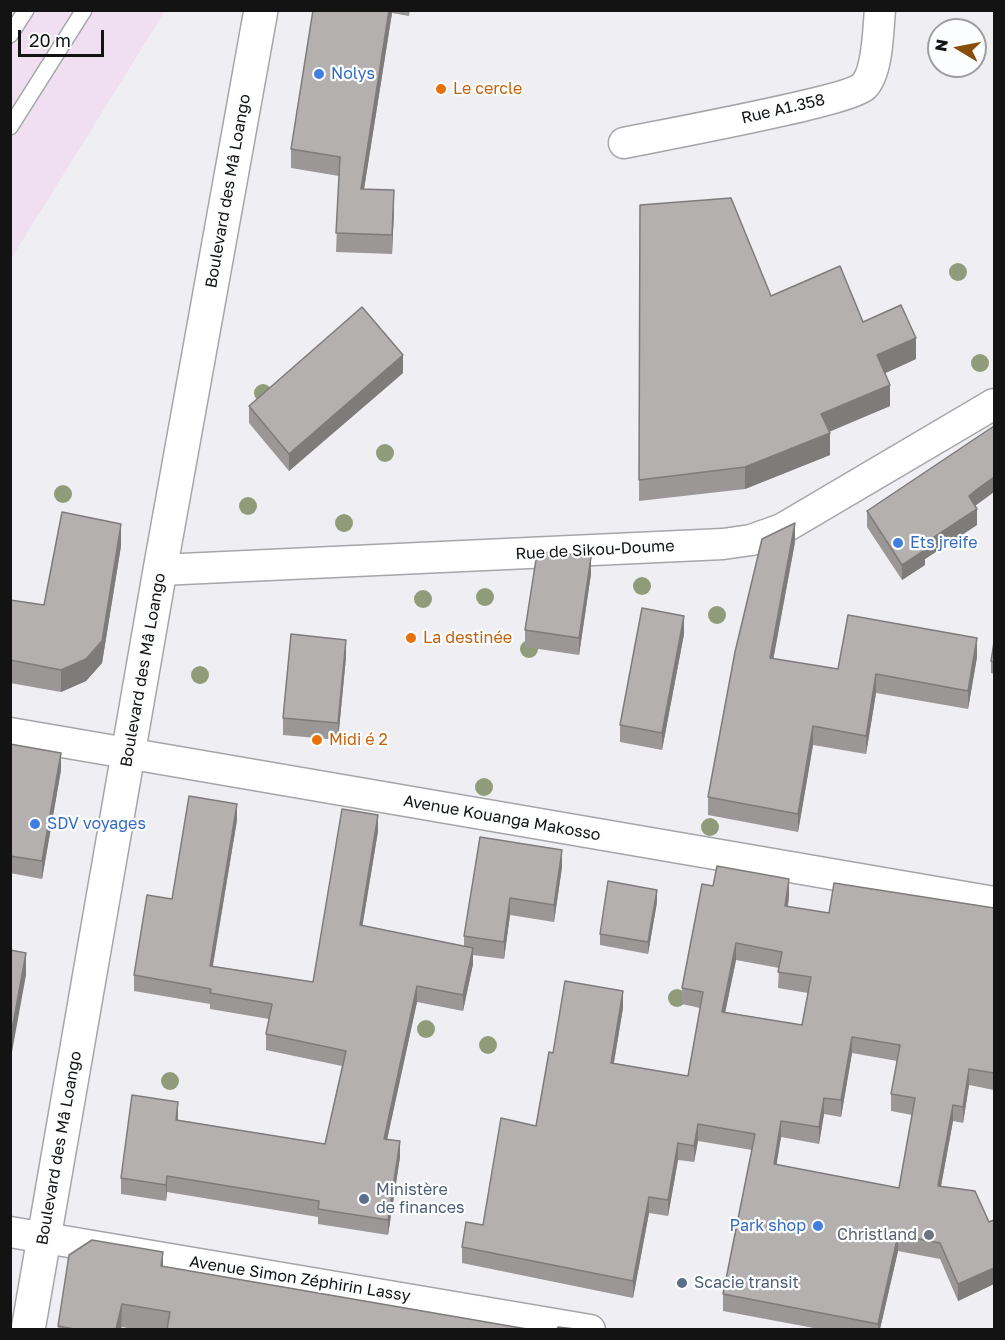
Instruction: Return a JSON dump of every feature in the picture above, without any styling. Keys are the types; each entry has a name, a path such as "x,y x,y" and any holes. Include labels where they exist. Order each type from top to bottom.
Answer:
{"street":[{"name":"Boulevard des Mâ Loango","path":"28,1329 160,570 261,10"},
{"name":"Rue A1.358","path":"624,143 793,107 847,94 864,87 872,74 880,10"},
{"name":"Rue de Sikou-Doume","path":"160,570 723,544 751,540 782,529 994,404"},
{"name":"Avenue Kouanga Makosso","path":"10,733 994,902"},
{"name":"Avenue Simon Zéphirin Lassy","path":"10,1232 590,1329"}],"lane":[{"path":"10,35 26,10"},
{"path":"10,127 84,10"}],"shaded area":[{"path":"11,11 165,11 11,259"}],"building":[{"path":"313,10 389,10 361,189 394,190 392,235 336,233 340,157 291,149"},
{"path":"731,198 771,296 840,266 863,322 901,305 916,338 877,355 890,385 821,414 830,433 745,467 639,480 640,205"},
{"path":"362,307 403,355 289,454 249,406"},
{"path":"994,426 994,477 969,496 977,509 922,545 925,550 902,565 867,511"},
{"path":"62,512 121,524 102,641 86,659 61,670 10,660 10,600 44,605"},
{"path":"795,523 770,658 838,669 848,615 977,638 968,691 876,674 866,736 813,726 798,814 708,797 735,652 762,539"},
{"path":"553,552 591,557 579,638 525,630 537,553"},
{"path":"642,608 684,616 662,733 620,725"},
{"path":"291,634 346,640 338,723 283,718"},
{"path":"994,642 994,662 991,661"},
{"path":"10,744 61,753 42,861 10,856"},
{"path":"189,796 237,804 210,966 313,982 342,809 378,815 360,925 473,948 463,995 417,986 384,1139 400,1141 388,1220 318,1209 319,1201 167,1176 166,1185 121,1178 132,1095 178,1102 176,1120 325,1144 346,1051 266,1034 272,1004 210,993 211,989 134,975 147,895 172,899"},
{"path":"480,837 562,850 554,905 510,898 504,942 464,936"},
{"path":"717,866 789,879 785,906 829,913 834,883 994,908 994,1073 969,1069 963,1107 953,1105 938,1186 975,1191 989,1222 994,1220 994,1268 958,1284 940,1243 898,1235 878,1324 723,1294 755,1134 698,1124 694,1146 678,1143 668,1200 649,1197 633,1281 462,1247 466,1222 483,1225 501,1118 536,1126 549,1052 553,1053 565,981 623,991 611,1063 688,1076 703,992 682,988 702,884 713,886","holes":["736,943 782,952 778,972 811,977 802,1025 722,1012","852,1037 900,1045 891,1094 915,1098 899,1188 774,1164 781,1121 819,1127 824,1098 841,1100"]},
{"path":"608,881 657,890 648,942 600,934"},
{"path":"10,950 26,953 10,1041"},
{"path":"92,1240 163,1252 161,1266 527,1329 167,1329 170,1312 122,1304 116,1329 74,1329 58,1326 69,1255"}],"place":[{"name":"Nolys","path":"319,74"},
{"name":"Le cercle","path":"441,89"},
{"name":"Ets jreife","path":"898,543"},
{"name":"La destinée","path":"411,638"},
{"name":"Midi é 2","path":"317,740"},
{"name":"SDV voyages","path":"35,824"},
{"name":"Ministère de finances","path":"364,1199"},
{"name":"Park shop","path":"818,1226"},
{"name":"Christland","path":"929,1235"},
{"name":"Scacie transit","path":"682,1283"}]}
